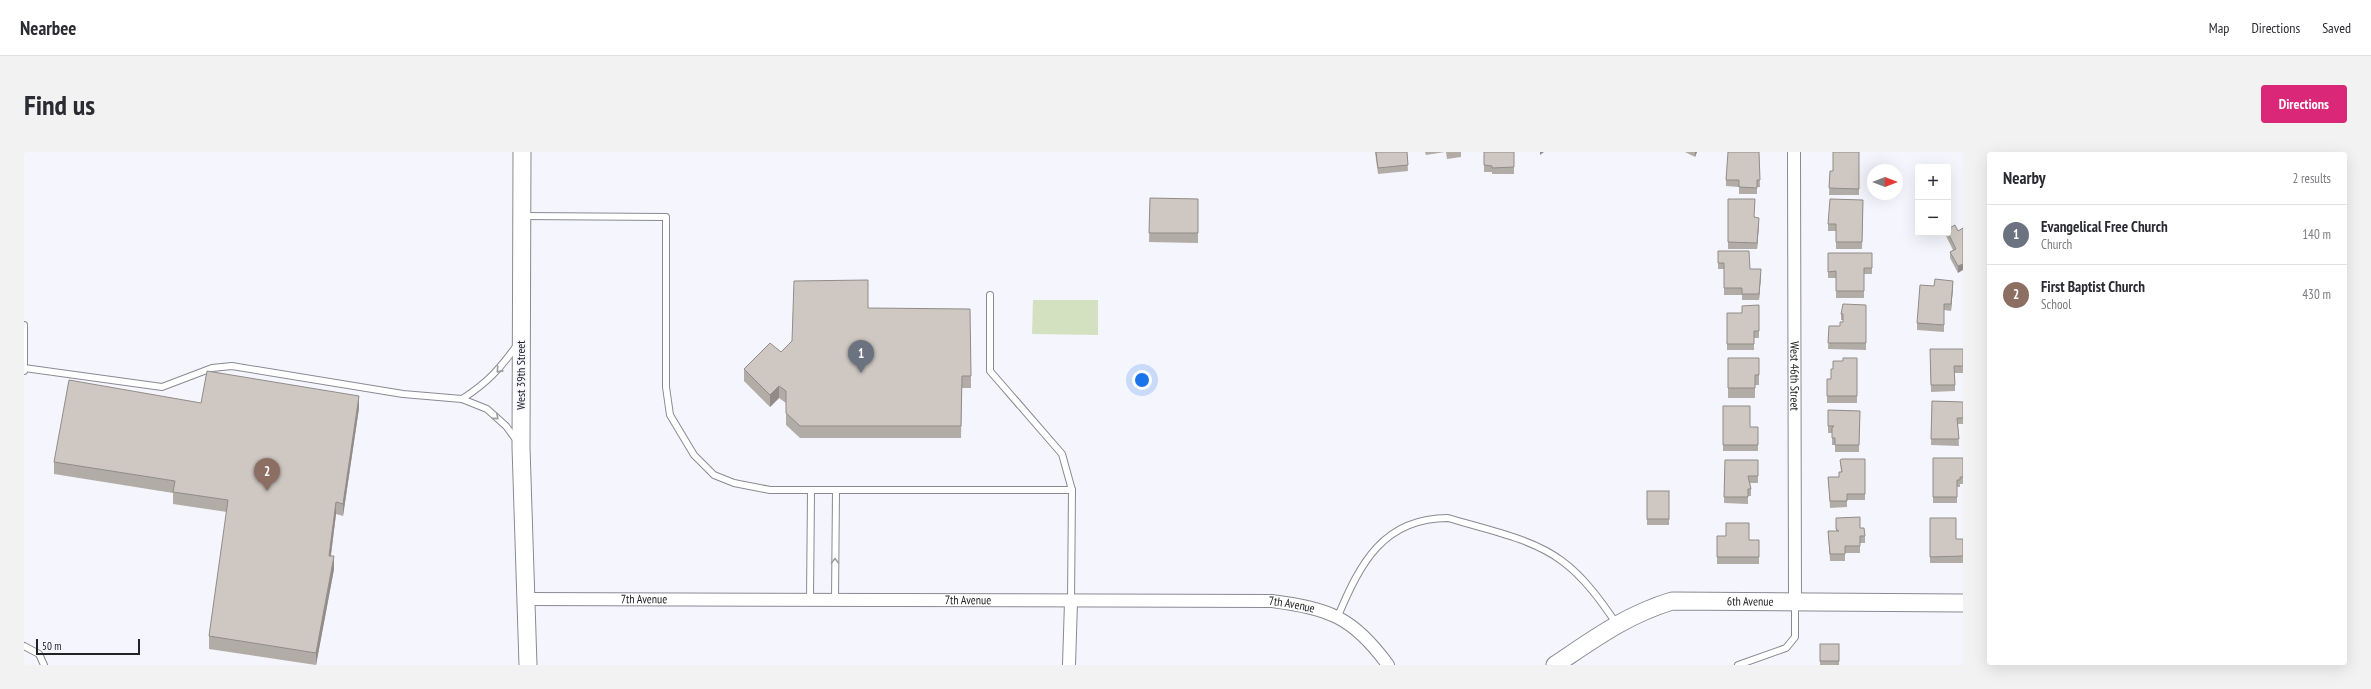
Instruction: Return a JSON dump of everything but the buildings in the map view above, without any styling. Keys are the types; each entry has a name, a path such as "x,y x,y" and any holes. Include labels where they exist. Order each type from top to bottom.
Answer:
{"main road":[{"name":"West 39th Street","path":"522,152 521,447 524,599 528,665"},
{"name":"West 39th Street","path":"522,665 524,599"},
{"name":"6th Avenue","path":"1555,665 1616,623 1645,609 1672,601 1795,600 1963,603"}],"street":[{"name":"West 46th Street","path":"1794,152 1795,600"},
{"name":"7th Avenue","path":"524,599 1070,602 1272,601 1306,606 1338,616 1371,641 1388,665"},
{"path":"1069,665 1070,602"}],"lane":[{"path":"522,216 666,217 666,387 670,415 694,455 714,474 734,483 770,490 1072,490"},
{"path":"990,295 990,371 1062,454 1072,490 1070,602"},
{"path":"24,325 24,371"},
{"path":"462,399 483,386 502,367 521,338"},
{"path":"24,368 162,387 212,368 238,367 403,394 462,399 486,409 506,426 521,447"},
{"path":"810,600 811,491"},
{"path":"835,600 836,491"},
{"path":"1338,616 1351,584 1376,546 1400,529 1432,518 1448,518 1543,549 1563,561 1596,594 1616,623"},
{"path":"1738,665 1786,648 1795,637 1795,600"},
{"path":"24,646 39,654 44,665"}],"green space":[{"path":"1033,300 1098,300 1098,335 1032,334"}],"place":[{"name":"Evangelical Free Church","path":"861,373"},
{"name":"First Baptist Church","path":"267,491"}]}
